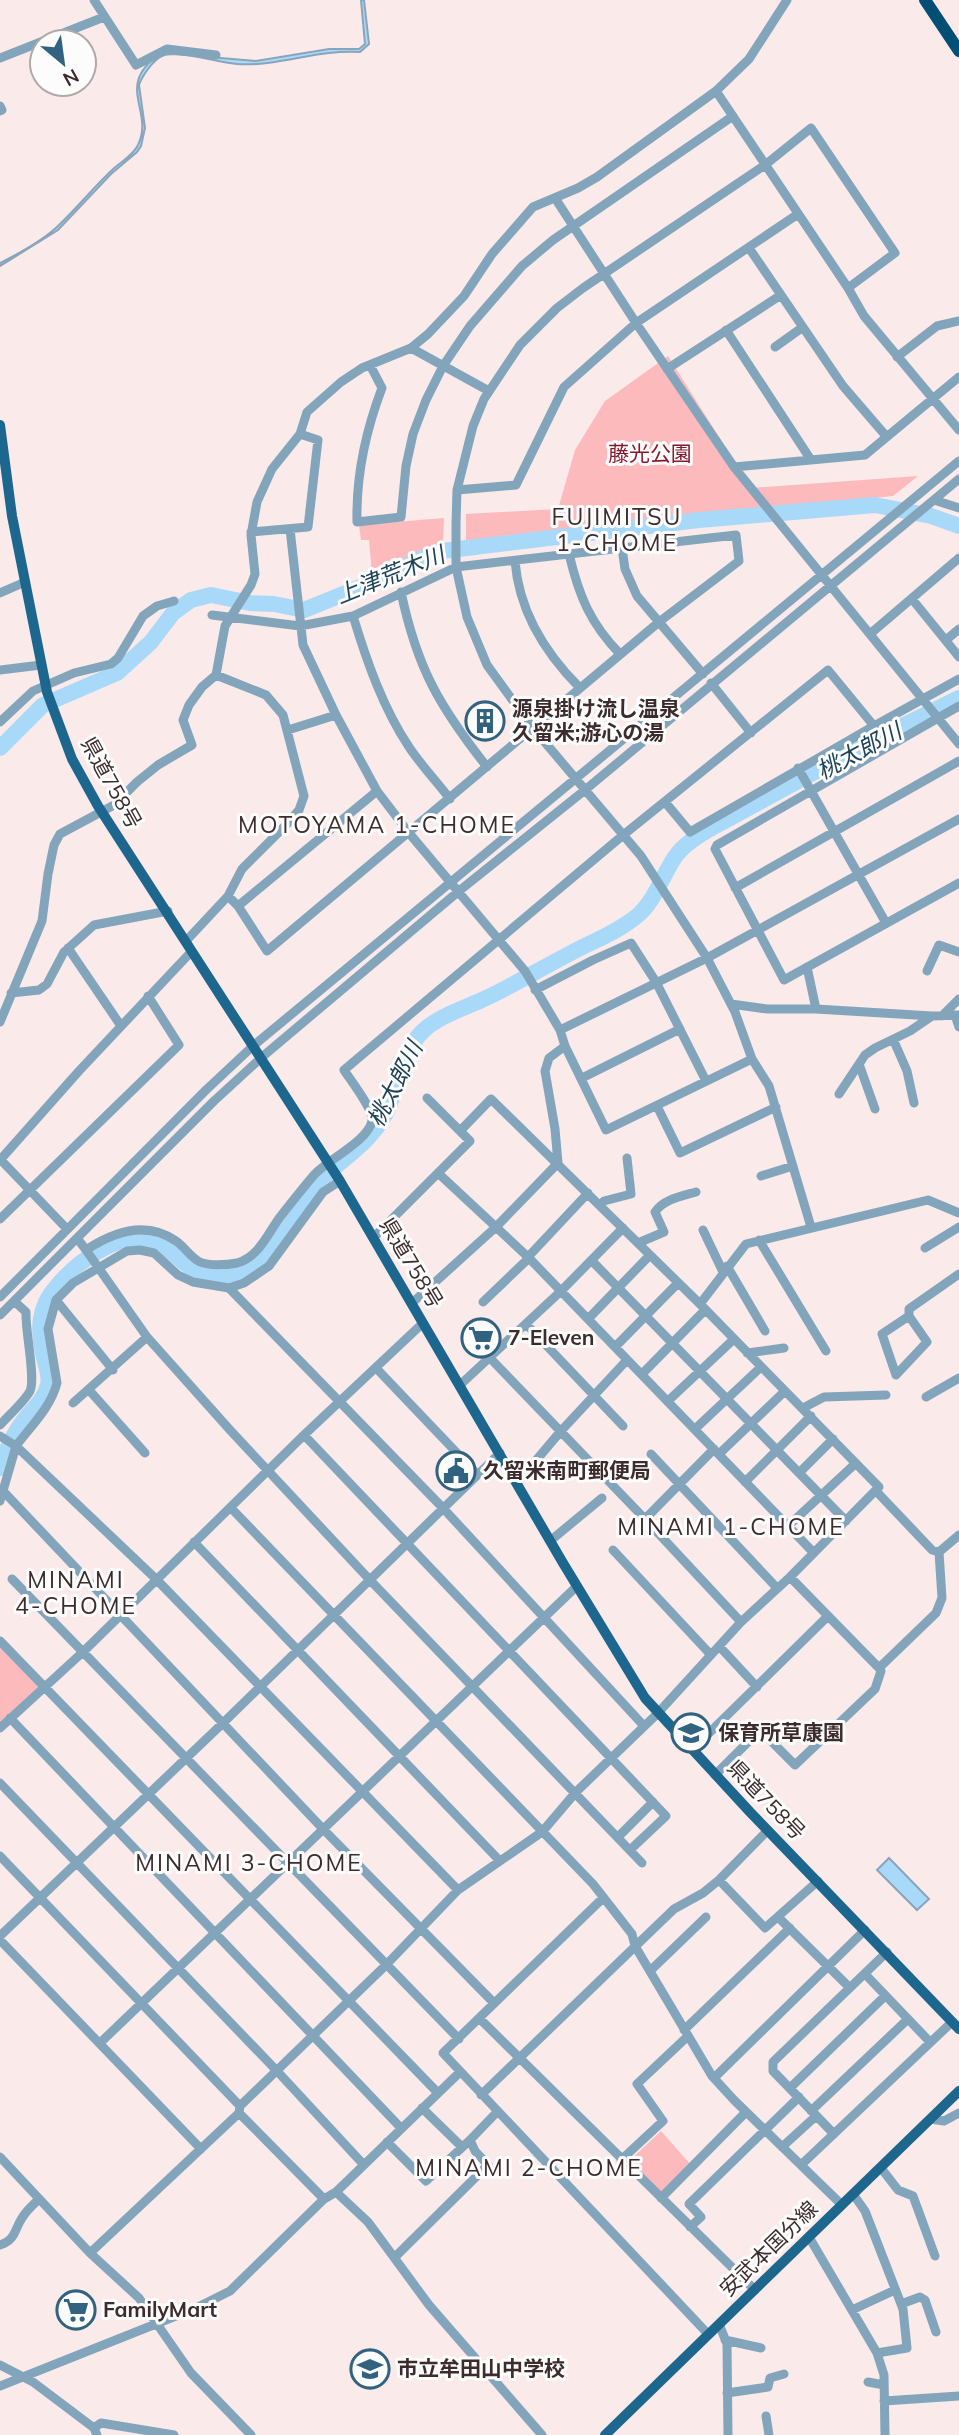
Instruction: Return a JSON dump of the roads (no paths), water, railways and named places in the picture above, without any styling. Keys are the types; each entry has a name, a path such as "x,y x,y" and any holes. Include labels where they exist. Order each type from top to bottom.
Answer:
{"highway":[{"path":"925,0 959,51"}],"main road":[{"name":"県道758号","path":"0,425 12,516 46,688 75,765 102,812 340,1181 633,1681 657,1714 956,2025"},
{"name":"安武本国分線","path":"605,2435 959,2091"}],"street":[{"path":"94,0 136,65 167,48 216,55"},
{"path":"0,1021 42,921 54,845 60,834 114,805 158,765 192,745 183,720 189,705 202,687 216,675 225,626 255,574 251,531 257,502 272,469 300,434 307,412 341,382 370,365 411,348 455,306 492,254 533,207 578,188 631,155 716,91 749,60 787,0"},
{"path":"0,58 104,17"},
{"path":"716,91 864,316 959,430"},
{"path":"0,106 0,111"},
{"path":"370,365 382,388 361,466 357,522 401,517 406,466 413,434 426,400 443,366 470,326 522,266 553,240 733,116"},
{"path":"811,1227 769,1086 752,1059 731,1004 707,958 640,856 532,727 487,665 467,617 456,567 457,490 473,426 489,391 520,345 557,308 765,164 811,128 895,253 848,288"},
{"path":"555,198 734,467 959,744"},
{"path":"457,490 516,485 564,387 636,323 798,214"},
{"path":"749,248 843,386 886,436"},
{"path":"667,369 781,295"},
{"path":"897,357 937,326 959,321"},
{"path":"775,347 803,327"},
{"path":"726,330 811,460"},
{"path":"411,348 489,391"},
{"path":"734,467 865,455 959,377"},
{"path":"251,531 308,527 318,440 300,434"},
{"path":"0,1297 253,1046 959,461"},
{"path":"0,1315 214,1101 262,1057 959,479"},
{"path":"933,500 959,508"},
{"path":"290,529 299,622 306,653 336,715 377,791 525,971 561,1030 565,1046 606,1130 752,1059"},
{"path":"212,615 299,622 353,616 456,567 736,535 739,561 620,654 267,951 238,906 228,896"},
{"path":"622,548 625,569 637,596 704,674"},
{"path":"569,554 581,600 605,639 620,654"},
{"path":"870,634 959,558"},
{"path":"515,561 522,597 542,644 580,688"},
{"path":"0,593 25,582"},
{"path":"401,592 410,633 423,670 452,721 487,766"},
{"path":"912,598 959,657"},
{"path":"0,722 21,700 74,673 111,664 118,658 143,616 157,606 174,601"},
{"path":"353,616 366,660 390,713 409,747 450,799"},
{"path":"946,640 959,629"},
{"path":"0,670 41,664"},
{"path":"86,1250 117,1233 136,1229 157,1231 175,1240 200,1262 221,1265 239,1262 257,1251 316,1172 365,1133 372,1123 372,1114 344,1070 622,836 828,670 874,726"},
{"path":"67,1229 0,1159 148,996 228,896 242,869 299,810 304,796 283,715 266,695 216,675"},
{"path":"665,802 690,832 798,768 959,679"},
{"path":"711,683 751,733"},
{"path":"959,706 717,845 715,849 784,980 959,883"},
{"path":"288,730 336,715"},
{"path":"735,888 959,761"},
{"path":"798,768 886,923"},
{"path":"238,906 377,791"},
{"path":"561,1030 707,958 959,819"},
{"path":"11,993 39,990 47,984 68,948 94,925 167,911"},
{"path":"536,990 631,943 656,982 706,1081"},
{"path":"927,971 939,944 959,952"},
{"path":"68,948 121,1026"},
{"path":"807,967 816,1009"},
{"path":"0,1219 179,1045 148,996"},
{"path":"839,1094 865,1055 937,1016 959,999"},
{"path":"731,1004 768,1009 957,1015 959,1027"},
{"path":"582,1077 680,1029"},
{"path":"893,1039 907,1071 914,1103"},
{"path":"412,1303 496,1227 558,1163 545,1071 549,1058 565,1046"},
{"path":"859,1064 875,1109"},
{"path":"373,1238 470,1141 427,1098"},
{"path":"90,2253 201,2149 458,1890 542,1832 576,1792 657,1714 741,1622 790,1577 878,1487 703,1307 491,1100 460,1131"},
{"path":"657,1106 680,1153 776,1107"},
{"path":"600,1206 604,1201 631,1194 627,1158"},
{"path":"761,1176 793,1166"},
{"path":"438,1173 528,1258 813,1552"},
{"path":"340,1181 323,1192 270,1266 244,1283 229,1288 193,1282 178,1275 154,1253 140,1250 127,1251 63,1290 56,1300 48,1329 57,1383 46,1407 16,1446 2,1497 494,2003"},
{"path":"638,1243 664,1232 655,1212 657,1208 680,1196 696,1192"},
{"path":"483,1302 588,1193"},
{"path":"642,1374 703,1307 725,1269 746,1244 928,1200 959,1212"},
{"path":"925,1248 959,1227"},
{"path":"460,1385 561,1292 623,1228"},
{"path":"703,1230 765,1331"},
{"path":"77,1238 148,1337 268,1471 642,1863"},
{"path":"759,1240 825,1350"},
{"path":"588,1319 650,1255"},
{"path":"592,1261 846,1521"},
{"path":"909,1316 882,1334 896,1374 927,1342 909,1316 909,1309 959,1273"},
{"path":"615,1347 678,1283"},
{"path":"229,1288 442,1507 644,1726"},
{"path":"56,1300 113,1370"},
{"path":"0,1424 30,1391 31,1383 26,1312 14,1301"},
{"path":"0,1728 84,1651 304,1435 423,1323"},
{"path":"526,1324 623,1426"},
{"path":"73,1403 148,1337"},
{"path":"668,1401 734,1339"},
{"path":"747,1353 784,1348"},
{"path":"488,1357 741,1622"},
{"path":"517,1483 627,1360"},
{"path":"695,1429 761,1367"},
{"path":"376,1368 477,1474"},
{"path":"926,1397 959,1378"},
{"path":"89,1390 145,1453"},
{"path":"645,1519 679,1482 750,1424 785,1391"},
{"path":"803,1408 824,1397 886,1395"},
{"path":"745,1482 811,1416"},
{"path":"304,1435 666,1815 630,1850"},
{"path":"1,1436 16,1446 156,1579 458,1890"},
{"path":"800,1472 833,1439"},
{"path":"201,2149 0,1936 500,1453"},
{"path":"651,1454 778,1588"},
{"path":"788,1526 856,1463"},
{"path":"876,1492 932,1550 939,1552"},
{"path":"550,1541 602,1498"},
{"path":"231,1508 593,1884 632,1934 635,1946 714,2078 842,2205"},
{"path":"939,1552 959,1535"},
{"path":"194,1542 499,1860"},
{"path":"613,1550 711,1655"},
{"path":"879,1668 936,1613 942,1598 939,1552"},
{"path":"715,1775 760,1730 795,1765 875,1689 881,1671 879,1668 790,1577"},
{"path":"12,1578 459,2039"},
{"path":"100,2043 473,1688 576,1586"},
{"path":"702,1740 828,1616"},
{"path":"0,1640 438,2093"},
{"path":"719,1646 757,1687"},
{"path":"10,1718 401,2129"},
{"path":"0,1783 364,2165"},
{"path":"618,1837 653,1802"},
{"path":"481,2095 674,1909 703,1893 719,1880 768,1830"},
{"path":"0,1856 324,2199"},
{"path":"719,1880 765,1928 818,1881"},
{"path":"603,1898 443,2053 708,2334"},
{"path":"650,1971 706,1917"},
{"path":"778,1917 846,1984"},
{"path":"621,2160 663,2121 637,2084 790,1928"},
{"path":"714,2078 865,1930"},
{"path":"834,2134 773,2071 773,2062 887,1952"},
{"path":"865,1974 930,2042"},
{"path":"790,2088 886,1996"},
{"path":"480,2019 755,2290"},
{"path":"782,2147 908,2019"},
{"path":"801,2165 930,2042 956,2025"},
{"path":"0,2386 158,2324 230,2291 460,2072"},
{"path":"690,2227 701,2217 689,2204 799,2097"},
{"path":"422,2108 462,2147"},
{"path":"387,2143 426,2181 497,2112"},
{"path":"661,2198 746,2112"},
{"path":"930,2119 944,2121 959,2113"},
{"path":"395,2257 488,2165 475,2151 470,2140"},
{"path":"0,2157 90,2253 131,2288 191,2373 250,2435"},
{"path":"881,2168 898,2190 914,2196 935,2256"},
{"path":"336,2192 369,2222 429,2305 542,2435"},
{"path":"853,2194 865,2211 901,2304 907,2348 877,2353"},
{"path":"0,2245 15,2236 21,2218 39,2199"},
{"path":"809,2237 877,2353 884,2375 885,2435"},
{"path":"852,2311 895,2290"},
{"path":"901,2304 920,2297 925,2300 936,2332"},
{"path":"719,2324 726,2340 728,2435"},
{"path":"726,2340 761,2348"},
{"path":"0,2365 24,2377 96,2431 101,2424 174,2435"},
{"path":"727,2393 768,2387 770,2378 784,2374"},
{"path":"868,2382 884,2385"},
{"path":"884,2402 959,2396"},
{"path":"766,2416 769,2435"}],"water":[{"path":"361,0 364,0 369,44 360,52 329,53 252,64 229,63 189,55 256,61 329,49 359,49 365,44"},
{"path":"161,53 175,54 162,56 155,61 139,85 145,128 137,152 111,174 58,230 0,266 0,263 53,230 133,152 142,132 137,87 140,76 147,65"},
{"path":"889,1858 929,1899 917,1910 877,1870"}],"waterway":[{"name":"上津荒木川","path":"0,748 43,705 117,673 151,642 173,613 191,600 211,595 304,610 442,551 699,520 875,505 931,516 959,526"},
{"name":"桃太郎川","path":"0,1468 14,1435 46,1391 48,1378 41,1339 42,1312 50,1295 74,1268 110,1245 136,1239 160,1244 192,1269 212,1277 234,1276 252,1269 274,1247 319,1182 378,1127 390,1105 409,1050 428,1026 630,922 649,903 678,853 699,835 866,744 959,698"}],"place":[{"name":"源泉掛け流し温泉 久留米;游心の湯","path":"485,721"},
{"name":"7-Eleven","path":"481,1338"},
{"name":"久留米南町郵便局","path":"456,1471"},
{"name":"保育所草康園","path":"691,1733"},
{"name":"FamilyMart","path":"76,2310"},
{"name":"市立牟田山中学校","path":"370,2369"}],"district":[{"name":"FUJIMITSU 1-CHOME","path":"617,530"},
{"name":"MOTOYAMA 1-CHOME","path":"377,825"},
{"name":"MINAMI 1-CHOME","path":"731,1527"},
{"name":"MINAMI 4-CHOME","path":"76,1593"},
{"name":"MINAMI 3-CHOME","path":"249,1863"},
{"name":"MINAMI 2-CHOME","path":"529,2168"}],"park label":[{"name":"藤光公園","path":"650,454"}]}
